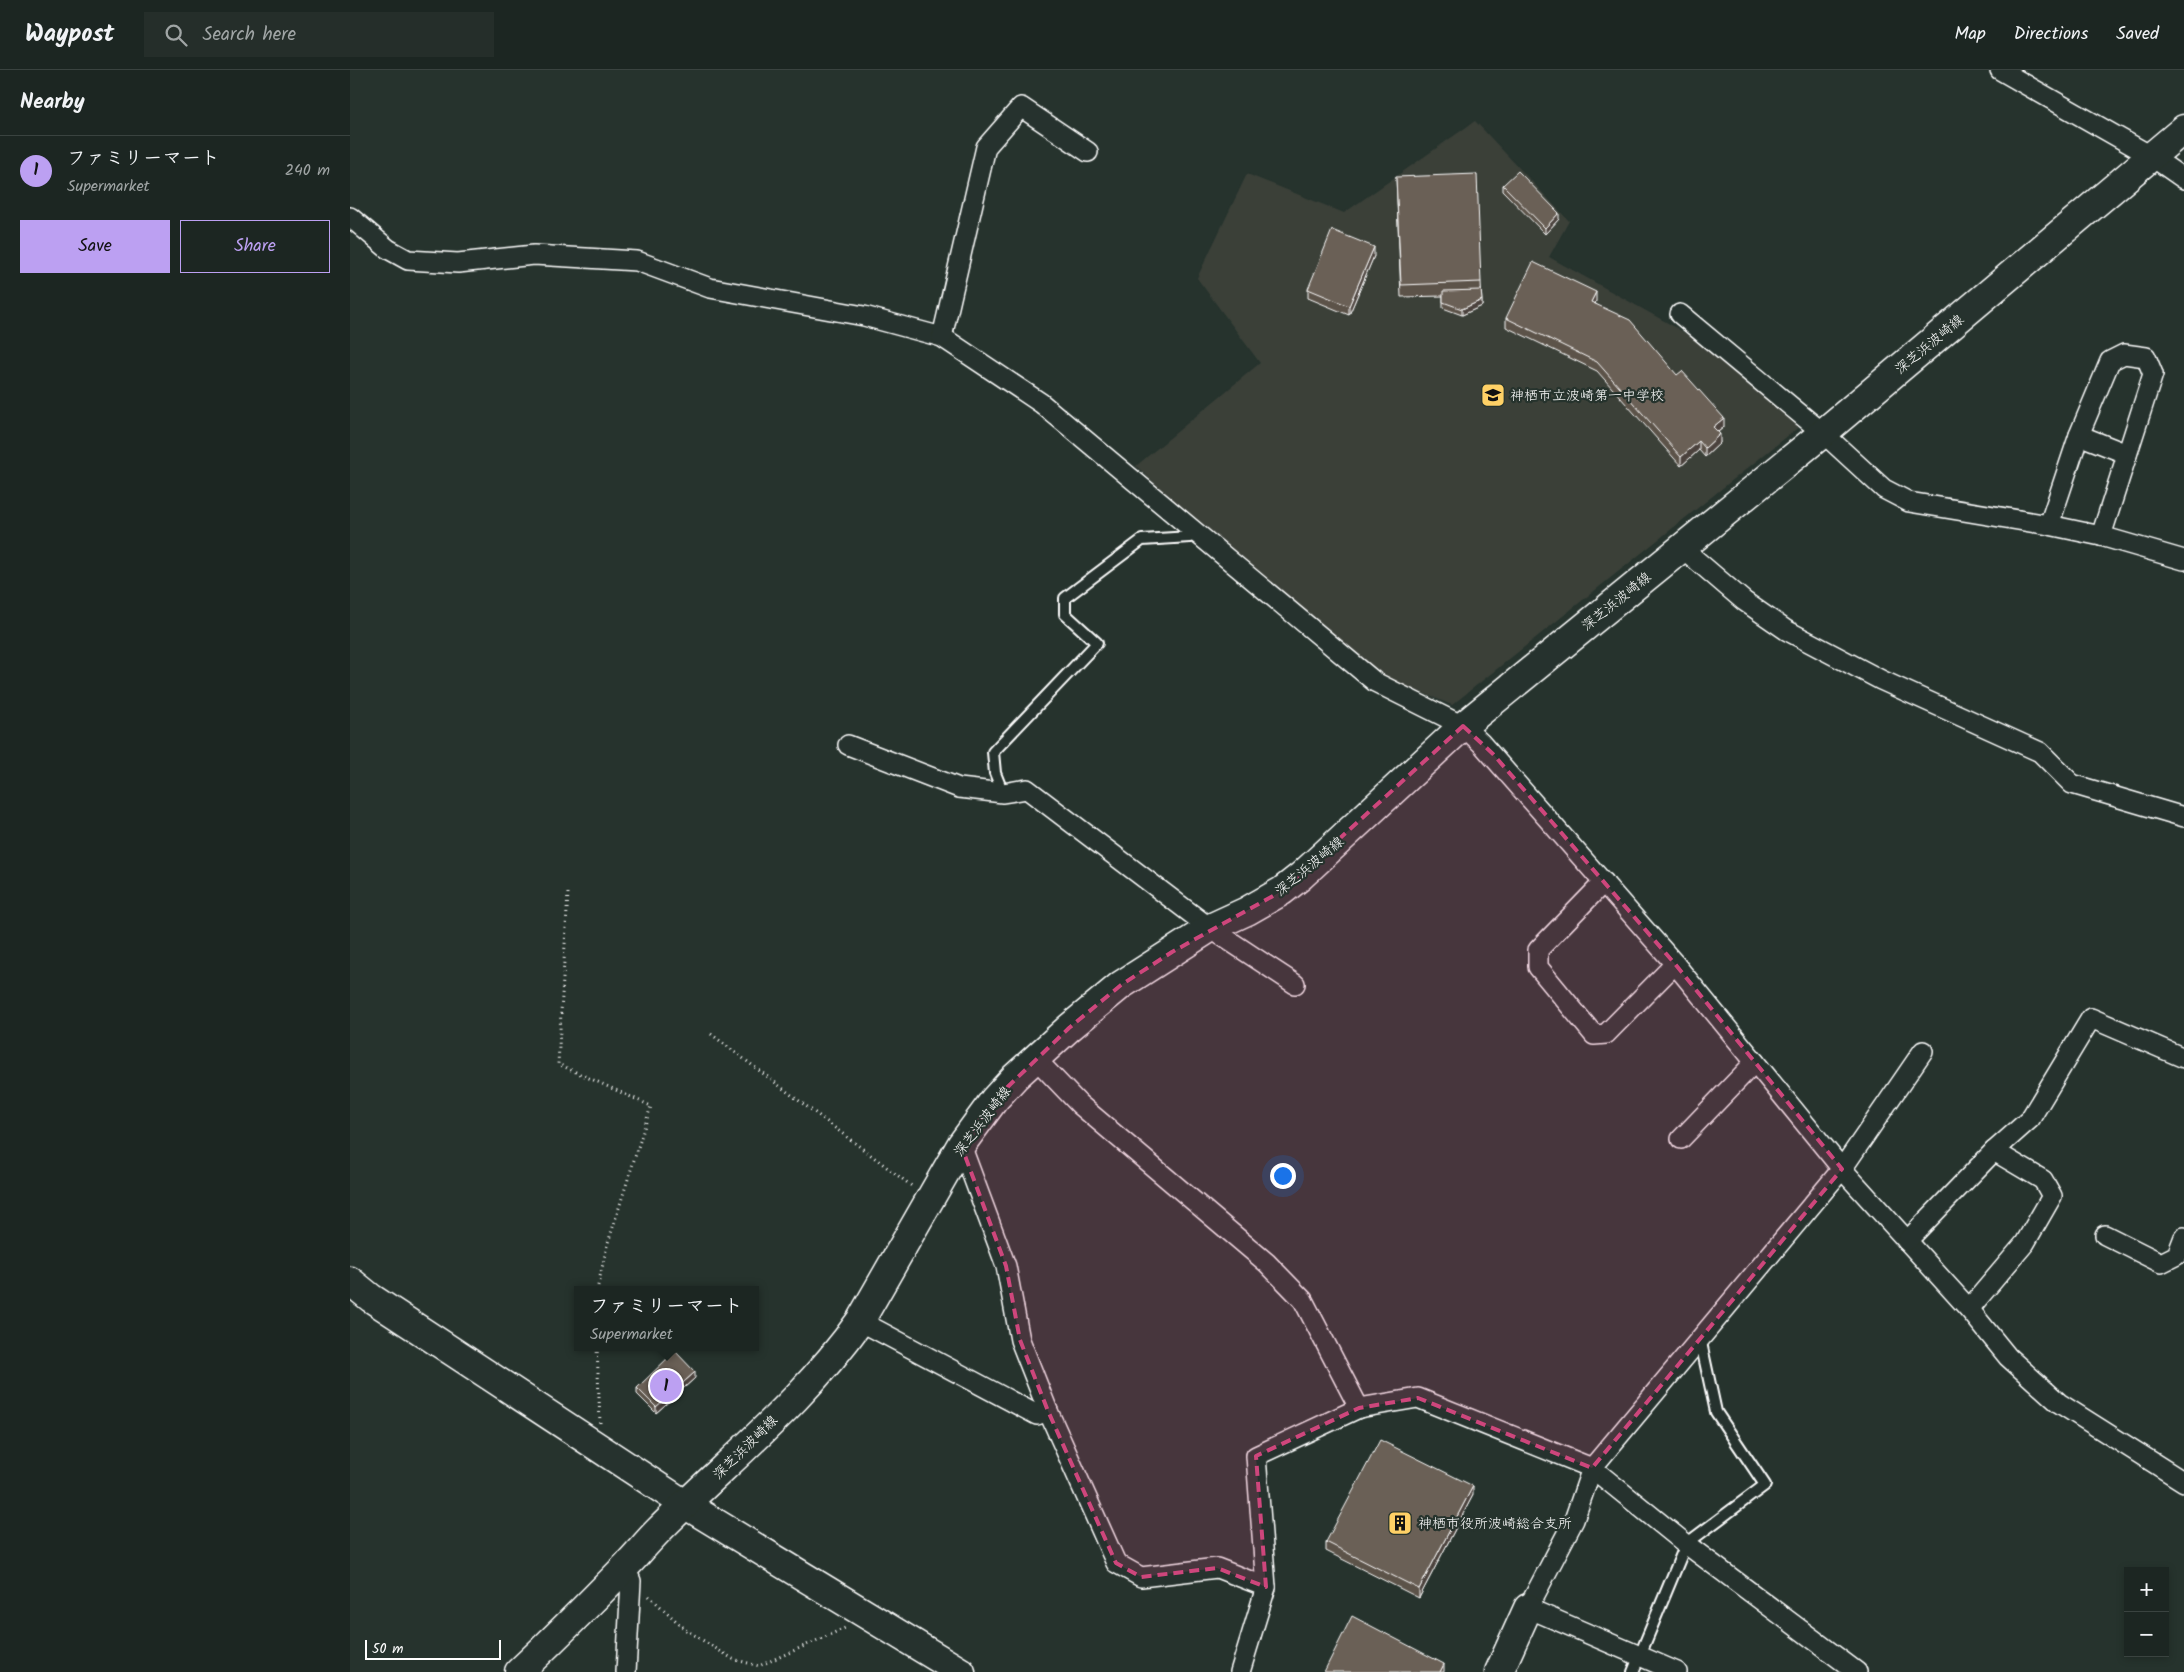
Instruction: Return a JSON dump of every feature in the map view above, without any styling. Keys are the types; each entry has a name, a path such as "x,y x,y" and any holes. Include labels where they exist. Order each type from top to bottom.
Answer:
{"main road":[{"name":"深芝浜波崎線","path":"519,1672 628,1574 657,1531 686,1505 820,1372 860,1321 962,1145 994,1100 1035,1058 1121,985 1210,928 1246,911 1282,891 1295,881 1463,726 1823,433 2184,128"},
{"path":"350,1281 372,1298 686,1505 955,1670"},
{"path":"1499,1672 1528,1608"}],"street":[{"path":"2000,70 2151,156 2184,180"},
{"path":"942,337 986,147 1021,107 1088,152"},
{"path":"350,217 388,249 408,260 458,263 534,255 637,261 710,288 864,316 942,337 1041,403 1375,682 1463,726 1493,754 1675,964 1842,1169 1968,1309 2008,1357 2059,1403 2184,1482"},
{"path":"1680,314 1823,433 1884,489 1909,502 2049,525 2183,557"},
{"path":"2049,525 2079,435 2110,361 2124,354 2146,357 2153,374 2101,536"},
{"path":"2079,435 2127,454"},
{"path":"1681,547 1744,601 1786,630 1881,680 2040,752 2072,784 2184,817"},
{"path":"848,745 959,788 1003,793 1027,789 1210,928 1294,984"},
{"path":"1604,882 1538,950 1538,967 1594,1035 1606,1034 1675,964"},
{"path":"1907,1241 1994,1151 2030,1119 2091,1018 2184,1058"},
{"path":"1677,1672 1636,1664 1528,1608 1574,1520 1592,1468 1842,1169 1923,1051"},
{"path":"1035,1058 1079,1104 1267,1263 1303,1300 1359,1408"},
{"path":"1681,1139 1755,1062"},
{"path":"962,1145 1006,1266 1020,1340 1048,1411 1116,1563 1141,1577 1217,1568 1266,1587"},
{"path":"1968,1309 2025,1243 2052,1196 2043,1180 1994,1151"},
{"path":"2105,1235 2161,1263 2177,1255 2184,1237"},
{"path":"860,1321 1038,1415 1048,1411"},
{"path":"1240,1672 1266,1587 1256,1456 1359,1408 1418,1398 1592,1468 1686,1544 1857,1672"},
{"path":"626,1672 628,1574"}],"lane":[{"path":"1003,793 995,773 993,752 1097,643 1065,614 1065,598 1142,540 1190,536 1196,532"},
{"path":"1636,1664 1686,1544 1765,1485 1716,1412 1700,1338"}],"path":[{"path":"568,893 558,1064 651,1106 607,1246 598,1286"},
{"path":"710,1034 929,1200"},
{"path":"597,1351 600,1449"},
{"path":"628,1574 686,1630 733,1659 759,1666 852,1625 861,1612"}],"highlighted area":[{"path":"1463,726 1493,754 1675,964 1842,1169 1592,1468 1418,1398 1359,1408 1256,1456 1266,1587 1217,1568 1141,1577 1116,1563 1048,1411 1020,1340 1006,1266 961,1145 994,1100 1069,1028 1121,985 1172,952 1282,891"}],"shaded area":[{"name":"神栖市立波崎第一中学校","path":"1475,121 1569,221 1549,257 1675,327 1719,354 1800,426 1452,705 1375,674 1220,544 1136,466 1260,363 1197,278 1247,174 1344,213"}],"building":[{"path":"1518,171 1559,213 1545,228 1503,185"},
{"path":"1477,174 1481,282 1401,285 1396,177"},
{"path":"1332,230 1374,247 1349,306 1308,289"},
{"path":"1533,262 1596,292 1591,302 1630,320 1677,375 1682,371 1724,418 1713,427 1720,434 1705,448 1699,441 1681,457 1597,362 1506,318"},
{"path":"1481,290 1482,300 1462,309 1443,302 1443,291"},
{"path":"675,1351 695,1372 656,1407 637,1388"},
{"name":"神栖市役所波崎総合支所","path":"1380,1440 1473,1486 1419,1589 1326,1542"},
{"path":"1352,1616 1444,1664 1440,1672 1324,1672"}],"place":[{"name":"神栖市立波崎第一中学校","path":"1493,395"},
{"name":"ファミリーマート","path":"666,1386"},
{"name":"神栖市役所波崎総合支所","path":"1400,1523"}]}
